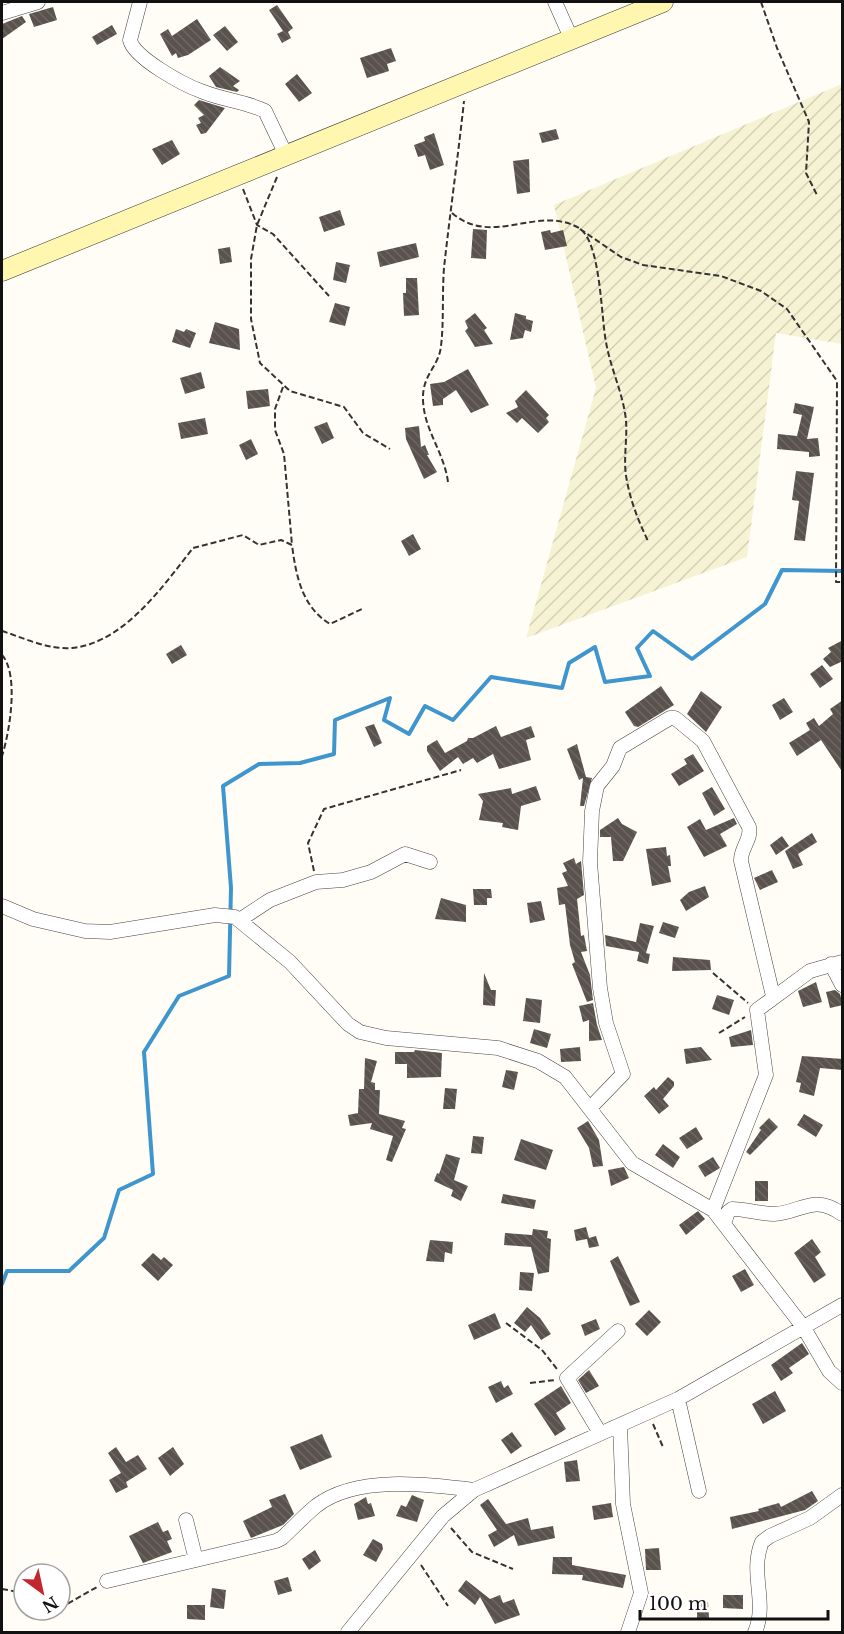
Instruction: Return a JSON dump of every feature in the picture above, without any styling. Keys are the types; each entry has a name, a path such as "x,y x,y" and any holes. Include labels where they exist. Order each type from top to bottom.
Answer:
{"main road":[{"path":"2,271 663,2"}],"street":[{"path":"2,13 38,2"},
{"path":"555,2 571,38"},
{"path":"137,3 130,40 135,50 162,70 201,91 265,111 286,155"},
{"path":"591,1107 623,1074 606,1023 600,988 590,862 595,794 597,786 613,766 623,745 670,718 675,718 703,741 749,827 750,833 740,855 774,996"},
{"path":"240,919 270,900 316,882 343,880 371,872 405,854 430,862"},
{"path":"2,906 33,919 85,931 110,932 215,915 240,919 290,962 348,1024 360,1032 386,1038 478,1045 516,1053 565,1077 591,1107 632,1163 713,1210 804,1328 829,1371 843,1383"},
{"path":"713,1210 766,1075 757,1010 810,971 837,963 843,985"},
{"path":"724,1224 728,1212 732,1209 774,1214 799,1206 816,1205 843,1214"},
{"path":"348,1632 443,1516 474,1490 678,1398 843,1305"},
{"path":"600,1433 567,1378 618,1331"},
{"path":"678,1398 699,1491"},
{"path":"620,1425 623,1504 641,1593 628,1632"},
{"path":"107,1581 282,1538 317,1506 346,1491 418,1484 474,1490"},
{"path":"755,1632 762,1612 756,1583 762,1542 810,1518 843,1495"},
{"path":"186,1520 196,1560"}],"path":[{"path":"760,2 809,122 806,173 816,195"},
{"path":"448,482 445,462 429,432 423,401 424,386 430,367 439,360 444,269 467,80"},
{"path":"286,155 257,225 251,259 251,319 260,363 290,391 344,408 363,433 390,449"},
{"path":"237,176 257,225 273,234 330,296"},
{"path":"452,213 475,227 499,228 554,220 580,229 621,257 643,265 721,276 761,291 787,309 837,381 836,582 843,582"},
{"path":"580,229 588,241 597,271 606,342 625,412 628,436 626,478 635,513 648,542"},
{"path":"283,386 275,409 275,430 284,454 292,545 302,592 316,615 330,624 362,609"},
{"path":"2,631 43,645 72,648 96,641 134,617 178,571 193,548 243,535 260,545 280,540 292,545"},
{"path":"2,655 9,663 12,683 8,731 2,756"},
{"path":"316,882 308,843 324,809 461,770"},
{"path":"713,973 757,1010 719,1034"},
{"path":"506,1323 542,1350 556,1368"},
{"path":"530,1383 567,1378"},
{"path":"650,1412 663,1447"},
{"path":"443,1516 472,1552 513,1569"},
{"path":"408,1558 424,1566 448,1606"},
{"path":"72,1601 107,1581"}],"shaded area":[{"path":"842,84 842,344 776,333 747,557 526,638 596,388 554,205"}],"building":[{"path":"277,5 293,28 288,32 291,38 282,43 277,34 283,31 269,10"},
{"path":"53,7 57,20 34,27 29,14"},
{"path":"22,16 26,22 2,39 2,24"},
{"path":"197,19 211,40 188,55 178,58 176,53 172,56 160,34 168,29 172,36"},
{"path":"112,25 117,34 97,45 92,37"},
{"path":"225,26 238,42 227,51 213,35"},
{"path":"391,48 396,61 387,64 389,71 367,78 360,58"},
{"path":"220,67 240,81 233,86 239,90 237,92 216,87 209,76"},
{"path":"297,74 312,93 299,102 285,84"},
{"path":"199,100 225,108 206,133 201,134 196,125 201,123 198,118 204,115 194,105"},
{"path":"556,129 559,139 542,143 539,133"},
{"path":"434,133 444,165 430,170 425,155 418,157 414,145 425,141 424,137"},
{"path":"172,140 180,154 162,165 152,149"},
{"path":"529,159 530,192 517,194 513,161"},
{"path":"340,210 345,225 324,232 319,217"},
{"path":"473,229 487,230 486,259 471,258"},
{"path":"550,230 551,233 563,230 567,246 545,250 541,232"},
{"path":"416,243 419,257 380,267 377,252"},
{"path":"230,247 232,262 220,264 218,249"},
{"path":"336,262 350,265 346,283 333,280"},
{"path":"406,278 417,278 419,315 404,316 403,293 406,293"},
{"path":"335,303 350,307 345,326 329,322"},
{"path":"475,313 487,328 484,330 493,344 475,347 465,331 468,328 465,321"},
{"path":"515,313 533,321 531,332 525,330 523,338 510,340"},
{"path":"215,322 239,329 240,350 209,343"},
{"path":"176,329 184,332 186,329 196,333 190,348 172,342"},
{"path":"468,369 489,405 471,413 456,390 443,399 443,405 433,406 430,384 444,382"},
{"path":"201,372 205,388 185,394 180,378"},
{"path":"268,389 270,406 248,409 246,391"},
{"path":"526,390 549,415 546,418 549,422 538,433 522,418 517,423 506,413 518,407 515,401"},
{"path":"795,403 814,407 807,439 818,438 820,456 809,457 809,452 777,449 778,434 797,436 802,415 793,413"},
{"path":"205,418 208,434 181,439 178,423"},
{"path":"327,422 334,438 322,444 314,427"},
{"path":"419,426 421,447 425,445 429,455 427,455 437,472 424,479 406,439 405,428"},
{"path":"251,439 258,454 246,460 239,445"},
{"path":"796,471 814,473 805,541 794,540 799,501 792,500"},
{"path":"413,534 421,549 409,556 401,541"},
{"path":"843,640 843,661 830,667 823,659 831,652 828,648"},
{"path":"181,645 187,655 172,664 166,654"},
{"path":"822,665 833,679 820,688 810,674"},
{"path":"661,686 674,705 638,727 634,726 625,712"},
{"path":"701,691 722,707 706,732 687,714"},
{"path":"784,698 793,712 780,720 772,705"},
{"path":"843,700 843,773 821,740 797,756 789,743 810,730 806,723 814,718 819,726 833,714 830,709"},
{"path":"374,724 382,743 374,747 365,727"},
{"path":"496,726 501,737 531,726 535,737 526,740 531,760 499,769 493,754 477,763 473,758 463,764 458,757 440,771 427,751 427,746 437,740 445,753 467,741 468,738 473,738"},
{"path":"577,744 586,777 592,778 584,806 580,806 583,778 579,780 567,749"},
{"path":"693,754 704,771 679,786 671,774 687,764 684,759"},
{"path":"536,786 541,800 521,806 518,830 502,827 503,823 479,820 483,801 478,794 511,788 512,794"},
{"path":"712,787 725,809 714,816 702,793"},
{"path":"618,818 622,824 637,832 623,861 613,861 611,837 600,837 600,830"},
{"path":"734,818 737,824 720,834 727,846 704,857 687,827 700,819 706,830"},
{"path":"812,833 817,842 798,854 803,865 793,869 785,851"},
{"path":"782,836 789,846 776,855 770,845"},
{"path":"666,847 667,856 670,855 671,866 668,866 671,882 652,886 646,849"},
{"path":"574,858 576,864 581,861 584,895 577,899 581,936 584,935 587,951 581,952 590,975 593,1000 587,1002 572,964 575,962 570,945 565,904 559,905 557,888 568,886 562,873 567,871 563,863"},
{"path":"772,870 778,882 760,890 754,878"},
{"path":"705,886 709,897 686,911 680,900 689,892"},
{"path":"473,889 491,889 492,898 487,898 487,905 474,905"},
{"path":"441,898 466,905 466,922 435,919"},
{"path":"541,901 545,920 530,923 527,903"},
{"path":"663,922 679,927 675,938 659,933"},
{"path":"640,923 654,926 646,953 650,954 648,964 637,961 639,952 606,946 605,935 636,942"},
{"path":"673,957 710,960 711,970 672,971"},
{"path":"484,973 491,990 496,990 495,1006 483,1005"},
{"path":"816,982 822,1002 803,1007 798,991"},
{"path":"835,990 840,994 843,1005 830,1008 826,992"},
{"path":"717,995 734,1000 729,1015 712,1009"},
{"path":"526,998 542,1000 540,1023 523,1021"},
{"path":"593,1003 602,1040 589,1041 589,1020 583,1022 579,1006"},
{"path":"534,1029 551,1034 547,1048 530,1043"},
{"path":"751,1030 753,1045 731,1047 729,1037"},
{"path":"580,1047 581,1061 561,1062 560,1049"},
{"path":"701,1047 712,1060 686,1064 684,1049"},
{"path":"415,1050 442,1053 441,1077 407,1078 407,1064 395,1064 395,1052 414,1052"},
{"path":"802,1056 843,1059 843,1070 820,1068 814,1096 799,1092 801,1083 796,1082"},
{"path":"365,1058 377,1061 371,1082 375,1083 375,1090 380,1090 379,1114 405,1121 402,1128 406,1129 392,1162 386,1160 393,1136 370,1129 372,1123 350,1126 348,1115 358,1113 359,1089 364,1089"},
{"path":"506,1070 518,1072 514,1090 502,1087"},
{"path":"668,1077 674,1082 674,1086 663,1099 669,1106 659,1114 644,1096 654,1087 656,1090"},
{"path":"445,1088 457,1089 455,1109 443,1109"},
{"path":"804,1114 823,1125 816,1137 797,1125"},
{"path":"769,1118 778,1127 750,1155 746,1152 761,1130 759,1128"},
{"path":"588,1121 599,1140 603,1166 593,1167 589,1148 577,1128"},
{"path":"696,1127 703,1139 687,1149 679,1138"},
{"path":"473,1136 484,1137 482,1154 471,1153"},
{"path":"521,1139 553,1150 546,1170 514,1160"},
{"path":"663,1144 680,1157 673,1168 655,1155"},
{"path":"446,1154 460,1158 454,1180 468,1186 461,1201 451,1196 453,1190 434,1181"},
{"path":"713,1157 720,1168 705,1177 698,1166"},
{"path":"624,1167 629,1178 611,1186 608,1170"},
{"path":"755,1181 768,1181 768,1201 755,1201"},
{"path":"503,1194 536,1200 534,1209 501,1203"},
{"path":"698,1211 705,1219 686,1235 679,1225"},
{"path":"586,1227 589,1238 596,1236 599,1246 589,1248 587,1239 576,1241 574,1230"},
{"path":"533,1229 548,1231 547,1238 551,1239 549,1272 538,1274 531,1247 504,1245 505,1233 532,1235"},
{"path":"812,1239 821,1252 815,1257 826,1275 814,1283 794,1253"},
{"path":"430,1240 453,1242 452,1254 445,1252 444,1262 426,1261"},
{"path":"153,1253 161,1260 164,1257 173,1265 158,1281 141,1265"},
{"path":"618,1256 640,1302 630,1306 610,1261"},
{"path":"745,1269 754,1285 741,1292 732,1276"},
{"path":"520,1272 534,1273 532,1291 519,1290"},
{"path":"527,1307 540,1318 551,1334 541,1340 531,1325 525,1332 514,1323"},
{"path":"649,1310 661,1322 647,1336 635,1324"},
{"path":"495,1313 501,1328 474,1340 468,1325"},
{"path":"596,1319 600,1329 585,1336 581,1325"},
{"path":"802,1343 809,1354 789,1368 793,1373 781,1381 771,1365"},
{"path":"589,1370 599,1386 586,1393 578,1380"},
{"path":"501,1381 504,1388 508,1385 513,1394 496,1403 488,1387"},
{"path":"561,1386 571,1403 556,1413 566,1429 555,1436 534,1404"},
{"path":"775,1391 786,1411 763,1424 752,1404"},
{"path":"512,1432 522,1446 511,1454 501,1440"},
{"path":"322,1434 332,1457 300,1470 290,1447"},
{"path":"116,1447 126,1462 138,1455 147,1469 126,1482 128,1487 116,1493 109,1480 121,1473 108,1453"},
{"path":"173,1447 184,1464 170,1476 158,1458"},
{"path":"577,1460 580,1481 566,1482 564,1462"},
{"path":"812,1491 818,1501 805,1510 732,1529 730,1517 759,1511 758,1509 779,1503 781,1507"},
{"path":"285,1494 294,1514 283,1525 251,1538 243,1521 272,1507 269,1500"},
{"path":"412,1495 424,1500 417,1522 396,1516 401,1505 406,1507"},
{"path":"366,1497 368,1504 371,1503 375,1516 358,1520 354,1504"},
{"path":"488,1499 506,1524 528,1518 531,1530 553,1526 555,1538 518,1546 514,1535 494,1547 488,1535 497,1530 480,1505"},
{"path":"611,1503 613,1517 594,1520 592,1506"},
{"path":"158,1522 163,1532 168,1530 172,1539 167,1541 172,1552 143,1563 129,1536"},
{"path":"373,1539 382,1544 383,1549 376,1562 363,1555"},
{"path":"659,1548 661,1570 646,1570 645,1549"},
{"path":"315,1550 321,1561 309,1570 302,1559"},
{"path":"553,1557 572,1557 572,1565 626,1575 623,1588 582,1580 583,1575 552,1574"},
{"path":"288,1577 292,1591 278,1595 274,1581"},
{"path":"466,1580 490,1599 500,1595 503,1603 514,1599 520,1615 495,1624 480,1597 475,1605 458,1591"},
{"path":"212,1588 226,1590 224,1609 210,1607"},
{"path":"723,1595 743,1595 743,1609 723,1608"},
{"path":"708,1602 709,1618 697,1619 697,1603"},
{"path":"187,1605 205,1605 205,1620 187,1619"}],"waterway":[{"path":"2,1284 7,1271 69,1271 104,1238 119,1190 153,1174 144,1052 179,996 229,976 231,888 223,786 259,764 300,763 334,754 335,720 390,698 384,720 409,734 425,706 453,720 491,677 562,688 569,663 595,647 605,682 650,676 637,648 653,631 692,659 765,604 782,570 842,571"}]}
